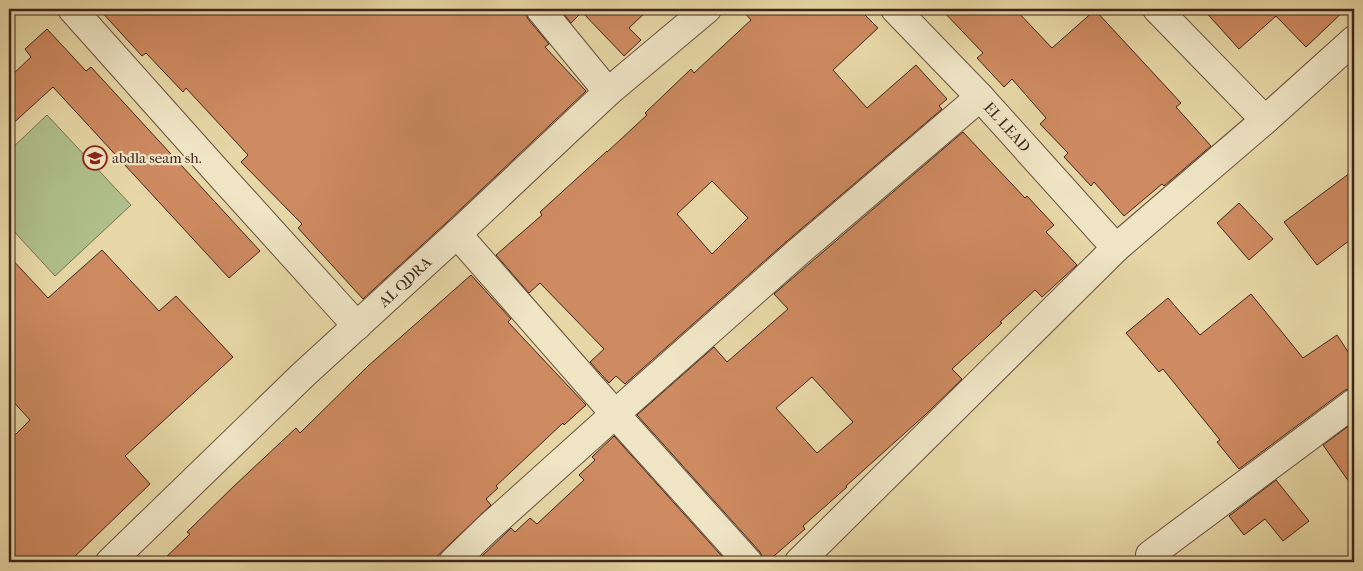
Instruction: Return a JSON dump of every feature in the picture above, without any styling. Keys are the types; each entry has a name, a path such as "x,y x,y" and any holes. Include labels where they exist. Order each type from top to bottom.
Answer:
{"street":[{"path":"72,9 357,326"},
{"path":"540,9 608,92"},
{"name":"AL QDRA","path":"110,562 304,374 608,92 706,9"},
{"name":"EL LEAD","path":"895,9 980,97 1116,248"},
{"path":"1158,9 1265,120"},
{"path":"799,562 1116,248 1265,120 1354,40"},
{"path":"453,562 615,414 797,253 980,97"},
{"path":"457,234 748,562"},
{"path":"1153,562 1150,555 1354,403"}],"green space":[{"path":"47,115 131,205 55,276 9,226 9,151"}],"building":[{"path":"99,9 525,9 528,19 549,44 545,47 586,91 363,299 298,228 302,224 241,162 248,155 186,88 183,92 146,53 142,56"},
{"path":"560,9 649,9 629,28 641,40 624,56 582,12 571,23"},
{"path":"741,9 859,9 878,28 833,70 867,108 916,65 947,99 939,106 942,109 787,241 625,384 616,376 609,383 590,362 604,349 540,283 529,293 496,255 542,215 540,212 647,115 645,113 691,69 694,73 751,20","holes":["712,181 748,218 712,254 677,214"]},
{"path":"941,9 1015,9 1052,48 1095,10 1181,103 1176,107 1211,146 1164,186 1162,184 1124,216 1094,182 1091,186 1064,157 1068,153 1040,124 1046,118 1012,79 1004,87 977,58 983,53"},
{"path":"1203,9 1346,9 1306,47 1276,16 1239,49"},
{"path":"47,29 86,71 91,67 260,251 229,278 53,87 9,127 9,78 31,57 25,49"},
{"path":"963,132 1025,198 1027,196 1054,225 1046,232 1077,265 1042,297 1035,290 1000,322 1002,323 952,369 962,379 803,526 805,529 767,562 763,562 760,552 637,415 714,347 727,362 788,309 774,294","holes":["812,377 853,422 817,453 776,408"]},
{"path":"1354,170 1354,237 1317,265 1284,222"},
{"path":"1239,203 1273,239 1249,260 1217,223"},
{"path":"102,250 159,311 176,296 233,357 125,456 150,484 69,562 9,562 9,441 30,420 9,397 9,256 48,298"},
{"path":"471,275 511,319 508,322 586,405 564,425 563,423 496,486 498,488 486,499 491,505 431,562 161,562 190,534 187,532 296,428 300,433 368,366"},
{"path":"1251,294 1303,358 1337,335 1354,361 1354,388 1345,390 1239,469 1217,442 1220,440 1163,369 1159,372 1126,333 1168,298 1200,335"},
{"path":"1354,422 1354,489 1323,445"},
{"path":"614,436 727,562 477,561 511,528 515,532 530,518 537,524 584,480 579,475 595,460 592,457"},
{"path":"1276,480 1309,521 1283,541 1265,519 1244,535 1229,516"}],"place":[{"name":"abdla seam sh.","path":"95,158"}]}
